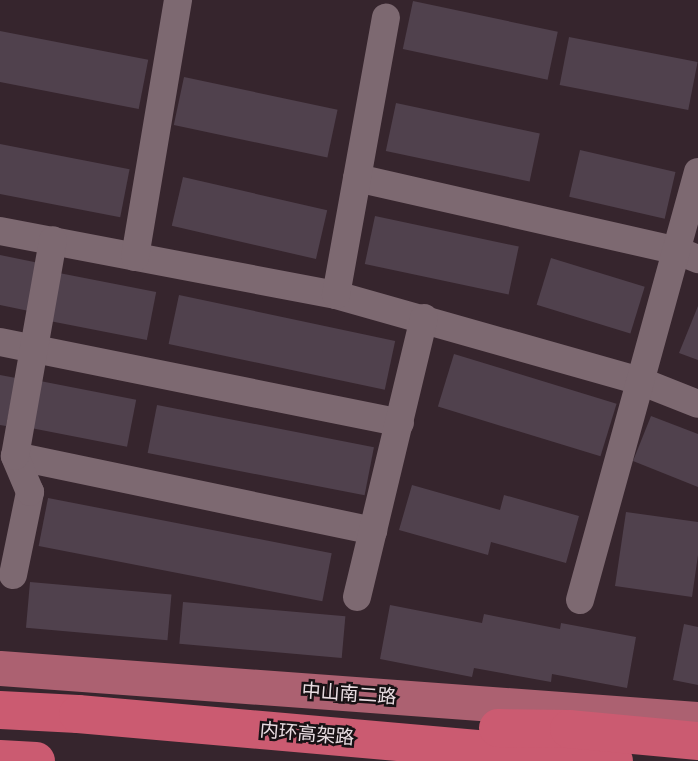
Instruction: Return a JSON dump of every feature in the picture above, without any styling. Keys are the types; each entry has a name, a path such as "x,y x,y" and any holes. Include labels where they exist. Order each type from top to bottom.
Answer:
{"highway":[{"name":"内环高架路","path":"0,710 614,761"},
{"path":"166,722 569,729 698,741"},
{"path":"0,759 36,761"}],"main road":[{"name":"中山南二路","path":"0,668 698,719"},
{"name":"中山南二路","path":"0,678 359,728 560,761"}],"lane":[{"path":"135,257 178,0"},
{"path":"336,295 386,17"},
{"path":"580,600 640,381 688,255 698,172"},
{"path":"357,178 688,255"},
{"path":"0,231 336,295 640,381 698,404"},
{"path":"13,575 30,492 15,456 53,240"},
{"path":"357,597 424,318"},
{"path":"0,342 400,423"},
{"path":"15,456 373,531"}],"building":[{"path":"413,1 558,32 548,80 403,49"},
{"path":"0,31 148,60 139,109 0,82"},
{"path":"569,37 698,62 688,110 560,85"},
{"path":"184,77 338,110 327,158 174,125"},
{"path":"396,103 540,134 530,181 386,151"},
{"path":"0,144 130,169 120,217 0,194"},
{"path":"580,150 675,172 665,219 569,197"},
{"path":"183,177 327,210 316,259 172,226"},
{"path":"375,216 519,247 509,294 365,264"},
{"path":"0,255 39,263 29,311 0,305"},
{"path":"551,258 645,287 630,334 537,305"},
{"path":"59,273 156,292 147,340 50,321"},
{"path":"179,295 395,341 385,390 169,344"},
{"path":"698,306 698,360 679,353"},
{"path":"454,354 617,404 600,456 438,407"},
{"path":"0,375 16,378 6,426 0,425"},
{"path":"40,381 136,400 127,447 31,428"},
{"path":"157,405 374,447 365,495 148,453"},
{"path":"651,416 698,434 698,487 633,461"},
{"path":"412,485 500,510 504,495 579,516 566,563 491,542 488,555 399,530"},
{"path":"48,498 332,553 322,601 39,546"},
{"path":"626,512 698,522 698,555 692,597 615,586"},
{"path":"30,582 171,594 167,640 26,628"},
{"path":"183,602 345,616 342,658 179,644"},
{"path":"390,605 482,623 484,614 560,629 561,623 636,637 627,688 552,674 551,682 474,668 472,677 380,659"},
{"path":"684,624 698,627 698,685 673,680"}]}
